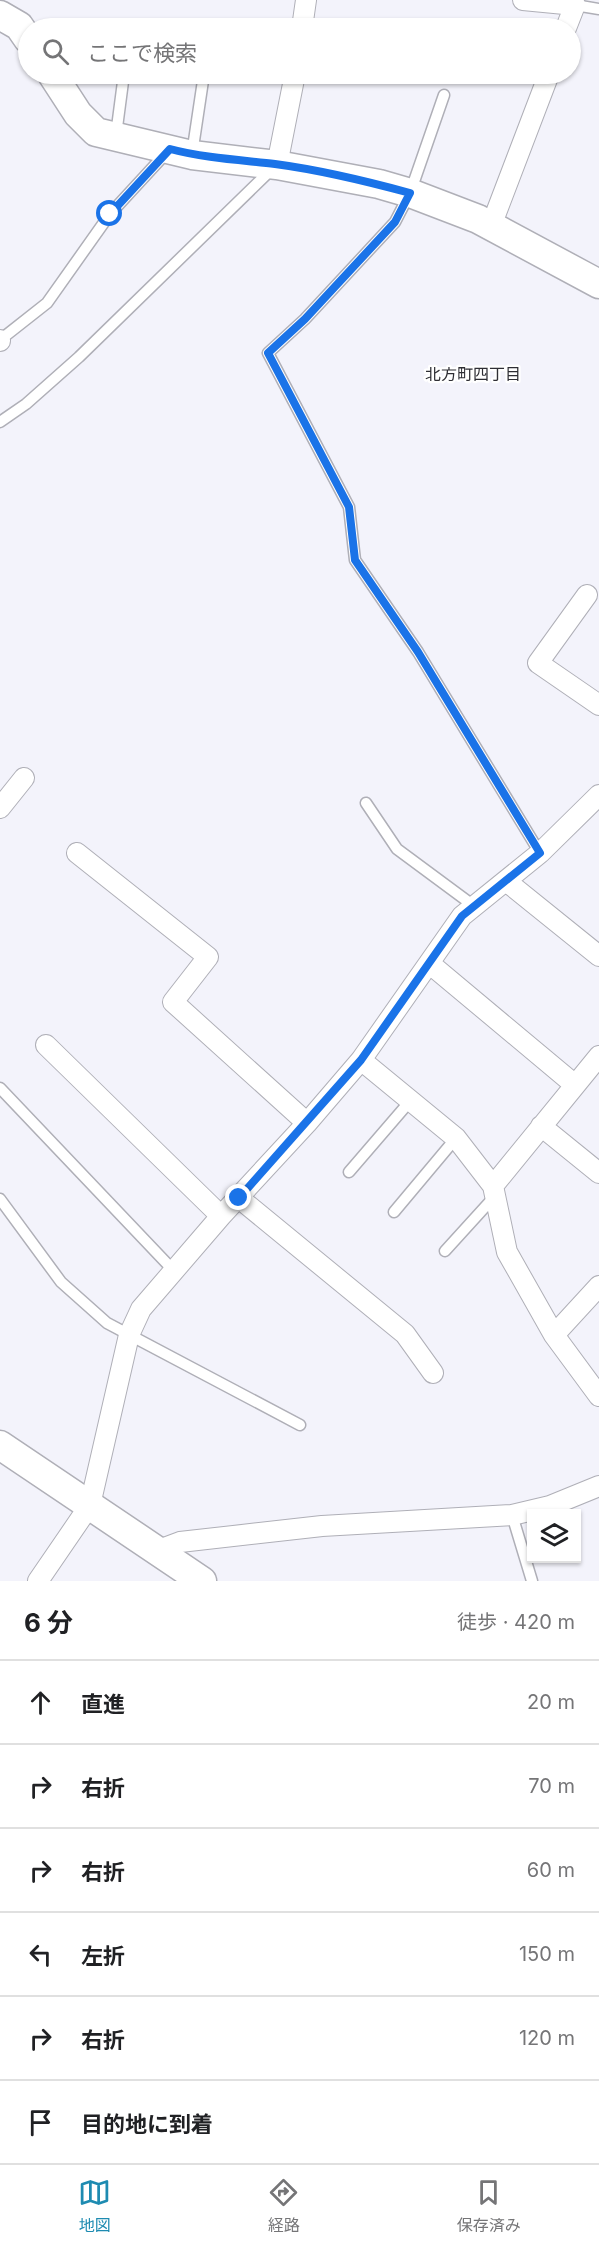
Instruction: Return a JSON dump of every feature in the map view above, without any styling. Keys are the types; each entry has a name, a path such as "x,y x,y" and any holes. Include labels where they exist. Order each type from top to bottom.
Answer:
{"street":[{"path":"303,18 306,0"},
{"path":"523,0 574,5 569,18"},
{"path":"0,15 18,25"},
{"path":"58,84 78,114 96,132 116,139 181,152 277,165 379,184 410,193 491,226 599,284"},
{"path":"277,165 293,84"},
{"path":"491,226 545,84"},
{"path":"587,595 538,663 599,705"},
{"path":"0,808 24,778"},
{"path":"38,1581 90,1505 129,1335 141,1309 220,1216 307,1123 361,1060 462,916 540,853 599,795"},
{"path":"77,853 208,957 173,1002 307,1123"},
{"path":"506,881 599,956"},
{"path":"429,963 575,1085"},
{"path":"46,1045 220,1216"},
{"path":"494,1191 542,1126 599,1056"},
{"path":"361,1060 456,1138 494,1191 507,1252 554,1335 599,1396"},
{"path":"542,1126 599,1173"},
{"path":"239,1198 405,1334 433,1373"},
{"path":"554,1335 599,1286"},
{"path":"0,1445 202,1581"},
{"path":"156,1551 180,1542 321,1526 512,1515 550,1506 599,1485"}],"lane":[{"path":"574,5 599,9"},
{"path":"116,139 123,84"},
{"path":"0,341 47,303 110,214 181,152 201,84"},
{"path":"444,95 410,193 395,222 305,319 268,353 349,507 355,560 418,652 540,853"},
{"path":"0,422 26,404 79,357 277,165"},
{"path":"366,803 397,849 474,906"},
{"path":"0,1088 174,1271"},
{"path":"349,1172 411,1100"},
{"path":"394,1212 456,1138"},
{"path":"445,1251 494,1191"},
{"path":"0,1199 61,1282 107,1323 300,1425"},
{"path":"512,1515 532,1581"}],"district":[{"name":"北方町四丁目","path":"473,374"}],"route":[{"path":"110,214 170,149 192,155 277,165 379,184 410,193 395,222 305,319 268,353 349,507 355,560 418,652 540,853 462,916 361,1060 239,1198"}]}
